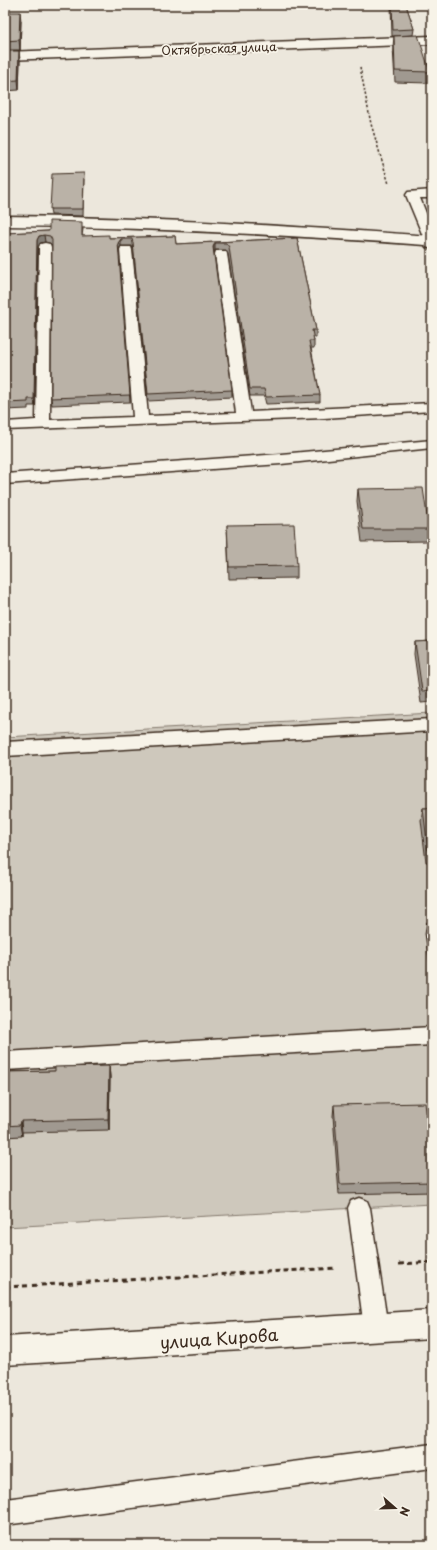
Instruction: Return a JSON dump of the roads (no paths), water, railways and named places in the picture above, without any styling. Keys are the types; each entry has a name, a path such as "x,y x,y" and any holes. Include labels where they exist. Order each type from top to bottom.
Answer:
{"street":[{"name":"Октябрьская улица","path":"5,56 432,40"},
{"path":"5,221 88,222 340,234 431,243"},
{"name":"улица Кирова","path":"5,1351 432,1324"}],"lane":[{"path":"431,243 412,195 432,194"},
{"path":"43,425 45,247"},
{"path":"126,250 141,421"},
{"path":"220,254 244,417"},
{"path":"5,426 244,417 432,407"},
{"path":"5,479 281,459 432,444"},
{"path":"5,749 432,724"},
{"path":"5,1061 432,1036"},
{"path":"360,1208 376,1328"},
{"path":"5,1512 432,1456"}]}
